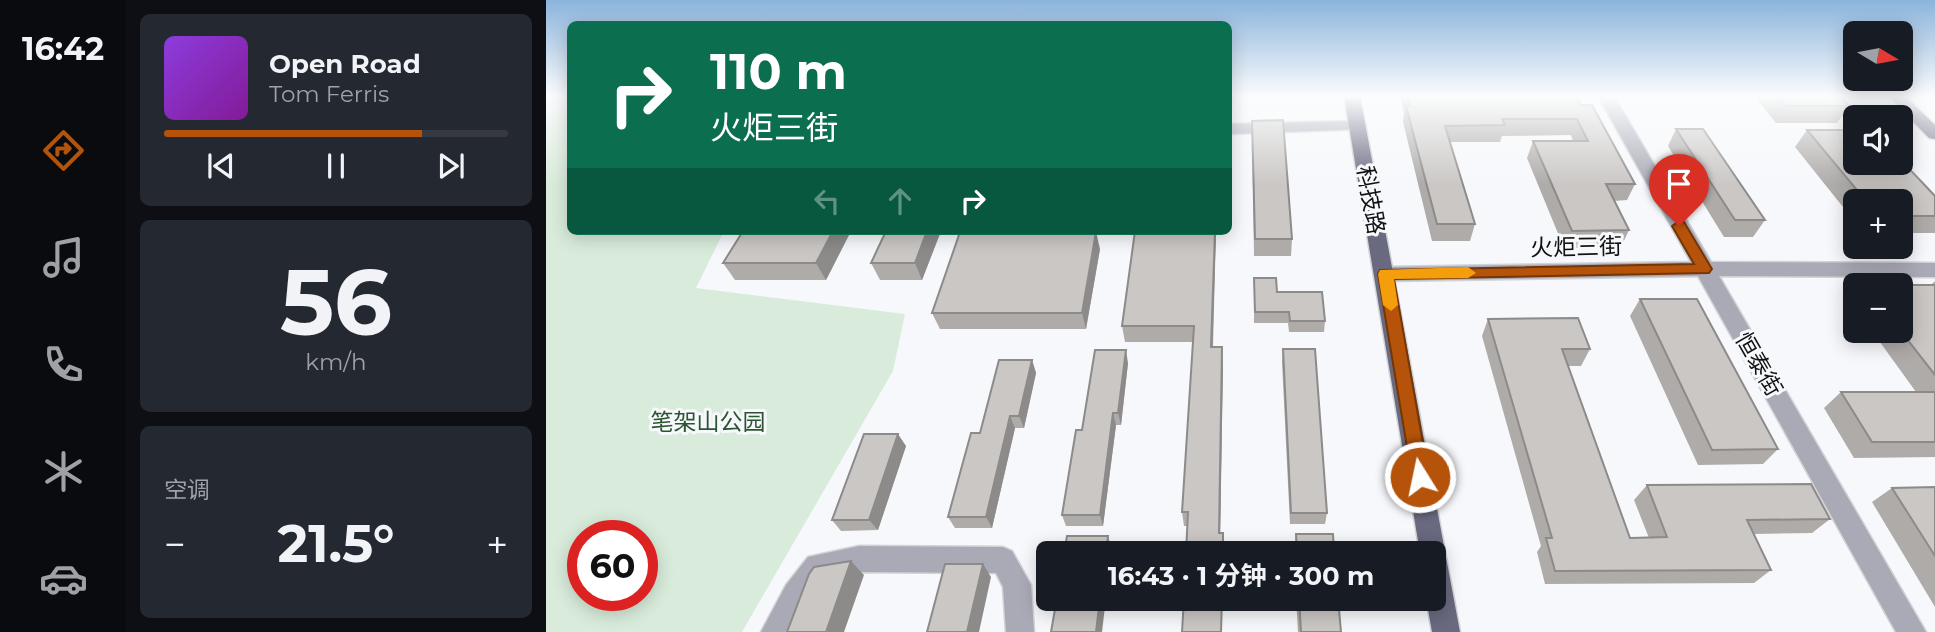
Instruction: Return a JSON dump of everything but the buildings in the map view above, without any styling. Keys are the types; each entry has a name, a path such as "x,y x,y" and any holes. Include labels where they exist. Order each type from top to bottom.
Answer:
{"main road":[{"name":"科技路","path":"1358,126 1431,541"},
{"name":"科技路","path":"1442,611 1446,632"}],"street":[{"name":"恒泰街","path":"1622,125 1912,632"},
{"path":"1232,130 1358,126"},
{"name":"火炬三街","path":"1385,274 1704,269 1935,270"},
{"path":"775,632 796,595 818,566 859,559 1003,560 1017,585 1020,632"}],"green space":[{"name":"笔架山公园","path":"546,125 567,125 567,235 722,235 696,288 905,314 893,371 742,632 546,632"}],"slow traffic":[{"path":"1391,305 1385,274 1468,273"}],"route":[{"path":"1420,477 1385,274 1704,269 1679,226"}]}
